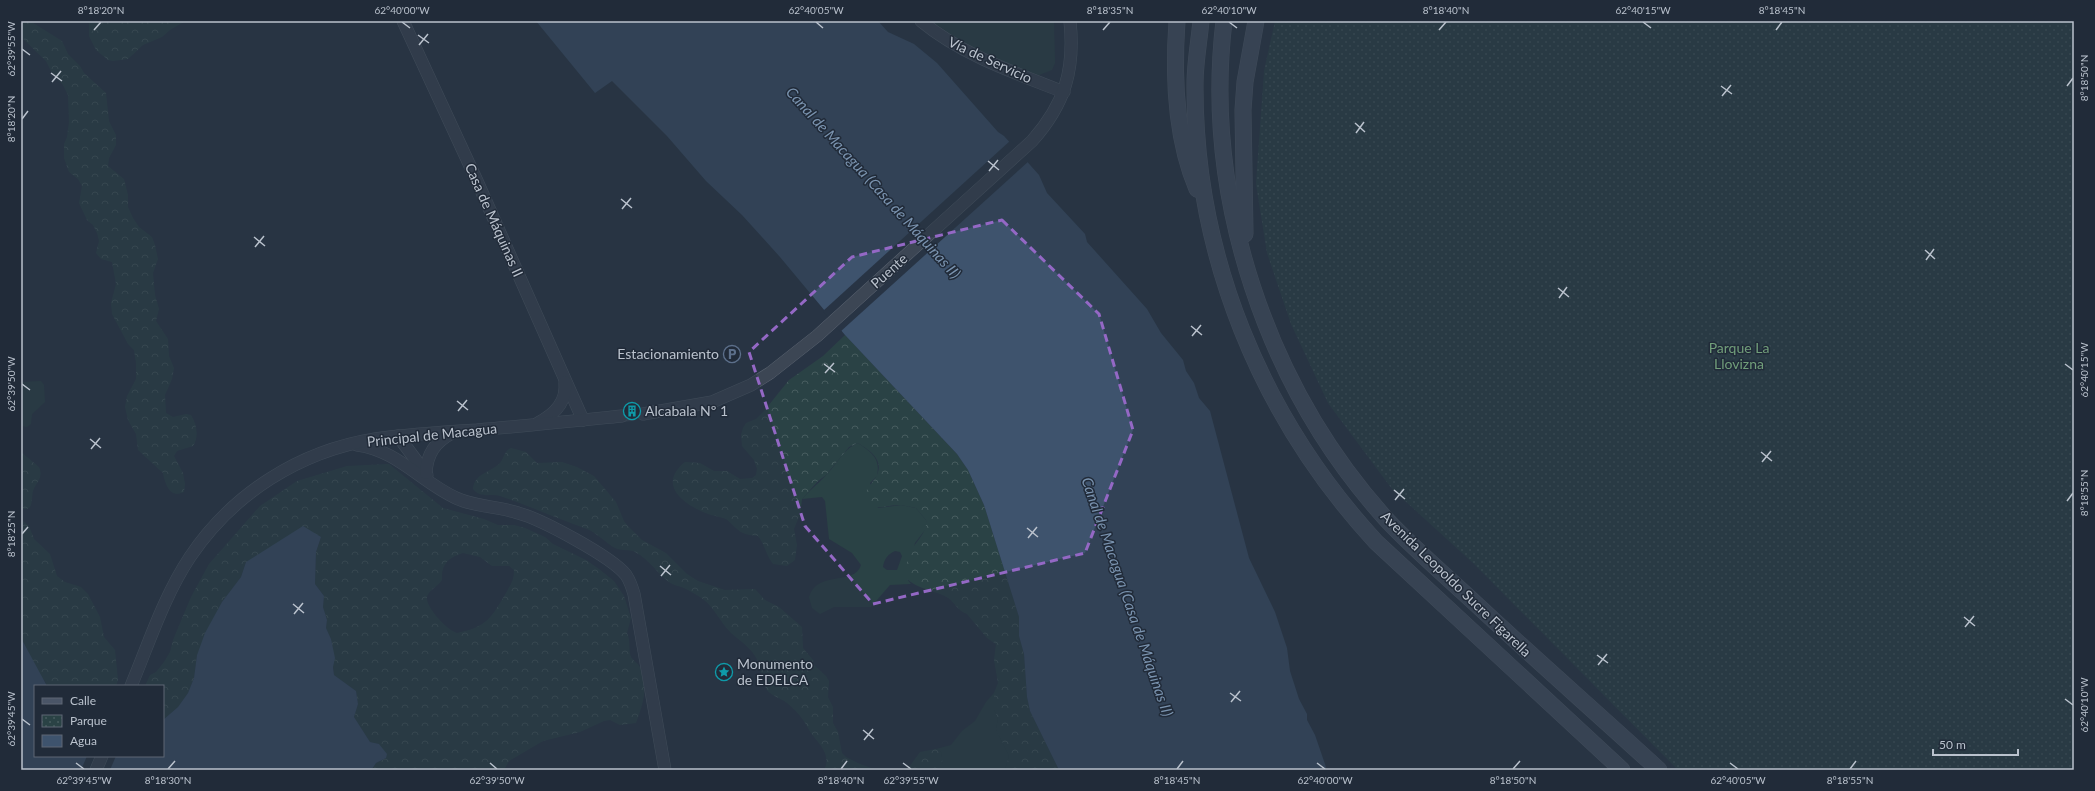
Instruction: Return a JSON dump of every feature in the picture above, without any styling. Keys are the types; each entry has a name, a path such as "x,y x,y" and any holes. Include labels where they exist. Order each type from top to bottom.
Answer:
{"main road":[{"path":"1177,21 1175,68 1181,139 1189,168 1207,208"},
{"name":"Avenida Leopoldo Sucre Figarella","path":"1201,21 1195,82 1196,120 1207,208 1222,271 1252,356 1295,438 1326,484 1358,524 1398,564 1622,770"},
{"name":"Avenida Leopoldo Sucre Figarella","path":"1224,21 1219,81 1222,142 1230,201 1246,262 1266,325 1302,400 1329,445 1367,497 1417,550 1659,770"},
{"path":"1246,262 1243,110 1245,82 1256,21"}],"street":[{"name":"Casa de Máquinas II","path":"403,21 477,181 583,420"},
{"name":"Vía de Servicio","path":"921,21 942,37 970,53 1064,92"},
{"path":"1064,92 1072,55 1070,21"},
{"name":"Puente","path":"643,414 697,406 732,394 770,373 818,336 1032,141 1050,119 1064,92"},
{"path":"535,425 559,407 564,398 564,378"},
{"name":"Principal de Macagua","path":"131,685 180,574 211,529 243,498 279,472 325,452 350,444 398,436 535,425 622,416"},
{"path":"426,473 428,457 432,450 440,440 456,431"},
{"path":"398,436 438,487"},
{"path":"350,444 366,446 387,453 438,487 456,498 470,504 519,513 548,526 597,552 626,575 634,594 665,770"},
{"path":"96,770 102,757"}],"highlighted area":[{"path":"1002,220 1099,314 1133,430 1085,553 873,604 805,526 749,352 852,257"}],"green space":[{"path":"21,21 30,21 62,41 68,54 80,66 84,73 106,93 109,121 116,135 116,145 109,158 108,166 124,179 128,195 128,207 139,227 152,237 158,259 153,273 155,295 159,309 156,321 168,339 169,356 174,368 172,379 165,395 166,413 173,417 186,414 191,415 196,426 197,435 193,446 177,451 174,456 183,473 185,484 184,492 179,494 175,494 169,489 165,482 163,473 138,450 136,434 128,420 125,407 127,396 136,379 136,363 134,350 128,344 112,314 111,303 116,284 112,262 101,259 96,253 99,241 97,233 93,225 87,220 79,203 82,186 78,179 69,172 64,158 64,144 67,137 69,122 68,95 63,85 51,71 46,61 21,37"},
{"path":"89,21 185,21 162,37 143,45 128,59 113,61 108,60 96,50 89,36"},
{"path":"931,21 1054,21 1055,63 1052,70 1039,75 1031,74 965,44"},
{"name":"Parque La Llovizna","path":"1275,21 2074,21 2074,770 1678,770 1473,563 1392,489 1328,403 1291,324 1267,253 1256,184 1264,71"},
{"path":"845,335 957,454 968,470 984,505 1019,617 1019,636 1024,654 1027,697 1030,711 1059,770 1005,770 1009,756 996,729 998,719 994,709 994,693 998,683 994,660 996,644 987,638 967,614 964,613 951,600 941,594 920,587 907,579 908,557 925,530 926,520 916,508 898,505 878,507 871,504 865,493 877,475 879,464 871,452 867,449 858,443 849,447 826,475 818,481 802,499 800,514 794,529 797,545 795,560 787,566 773,564 758,536 743,533 726,519 711,515 693,507 684,501 674,487 673,479 677,471 685,462 700,463 714,471 727,471 740,479 752,478 756,475 757,469 754,460 742,446 741,435 746,423 756,419 789,380 823,356"},
{"path":"41,381 44,385 45,402 32,414 31,424 27,427 21,426 21,382"},
{"path":"858,443 867,449 876,460 878,465 877,476 870,483 878,508 901,505 916,508 926,520 927,525 915,543 907,579 911,584 890,585 871,607 834,607 820,614 812,608 809,597 813,589 827,581 851,575 857,571 861,565 852,553 829,539 825,501 822,497 802,499 831,470 844,453","holes":["895,551 900,552 902,556 897,570 887,570 883,567 885,559 888,555"]},
{"path":"511,448 526,452 537,463 562,462 577,467 594,476 616,502 627,525 642,540 666,553 687,574 698,581 725,590 755,589 765,600 779,607 802,627 803,648 813,660 814,665 826,676 829,681 828,697 833,707 833,723 838,732 842,753 846,757 860,764 877,770 824,770 826,765 826,755 824,750 798,714 787,703 771,694 764,686 759,664 753,652 731,633 704,600 688,590 669,582 640,555 633,551 615,548 587,529 522,504 500,496 482,495 476,492 473,489 477,479 497,466 505,453"},
{"path":"21,452 39,467 41,474 34,488 31,504 28,509 21,508"},
{"path":"389,464 443,508 484,519 498,525 514,525 525,528 545,537 553,544 586,560 599,569 614,581 624,596 631,618 627,633 630,654 632,659 641,669 645,690 636,723 620,725 610,720 604,721 580,732 543,741 509,761 504,770 361,770 372,769 376,763 386,758 379,744 370,742 354,717 358,704 356,691 334,675 331,639 326,628 327,620 323,607 324,596 315,584 316,552 321,537 246,562 241,577 222,602 197,655 194,678 188,693 178,707 164,719 164,685 145,685 150,675 156,672 170,652 173,640 191,597 209,564 260,506 297,481 347,466","holes":["463,553 480,557 492,566 509,566 514,570 513,579 492,615 482,624 467,631 457,633 448,628 433,612 427,601 429,593 442,580 442,574 446,562"]},
{"path":"21,519 29,526 34,539 50,554 57,576 65,582 81,587 88,594 100,617 104,637 115,650 118,680 116,685 47,685 40,676 21,638"},
{"path":"994,693 994,709 998,719 996,729 1009,756 1005,770 946,770 943,767 941,752 936,749 951,745 962,731 975,721 986,702"},
{"path":"936,749 941,752 943,766 946,770 907,770 920,752"}],"water":[{"name":"Canal de Macagua (Casa de Máquinas II)","path":"536,21 878,21 888,32 914,44 937,63 998,132 1004,136 1039,175 1047,193 1085,234 1087,242 1147,309 1161,333 1183,360 1186,371 1194,383 1199,398 1210,411 1249,558 1275,612 1287,648 1290,671 1299,699 1307,714 1307,720 1315,735 1327,770 1059,770 1030,711 1027,697 1024,654 1019,636 1019,617 984,505 968,470 957,454 845,335 780,257 742,215 706,181 667,136 612,81 595,93"},
{"path":"303,526 321,537 316,552 315,584 324,596 323,607 327,620 326,628 331,639 335,658 333,667 334,675 356,691 358,704 354,717 370,742 379,744 387,754 386,758 376,763 372,769 361,770 21,770 21,638 46,685 34,685 34,757 164,757 164,719 178,707 188,693 194,678 197,655 205,633 222,602 241,577 246,562"}],"pier":[{"path":"1011,140 1029,161 840,332 823,311"},
{"path":"87,757 116,757 110,770 81,770"}],"tunnel":[{"path":"622,416 643,414"}],"place":[{"name":"Estacionamiento","path":"732,354"},
{"name":"Alcabala Nº 1","path":"632,411"},
{"name":"Monumento de EDELCA","path":"724,672"}]}
